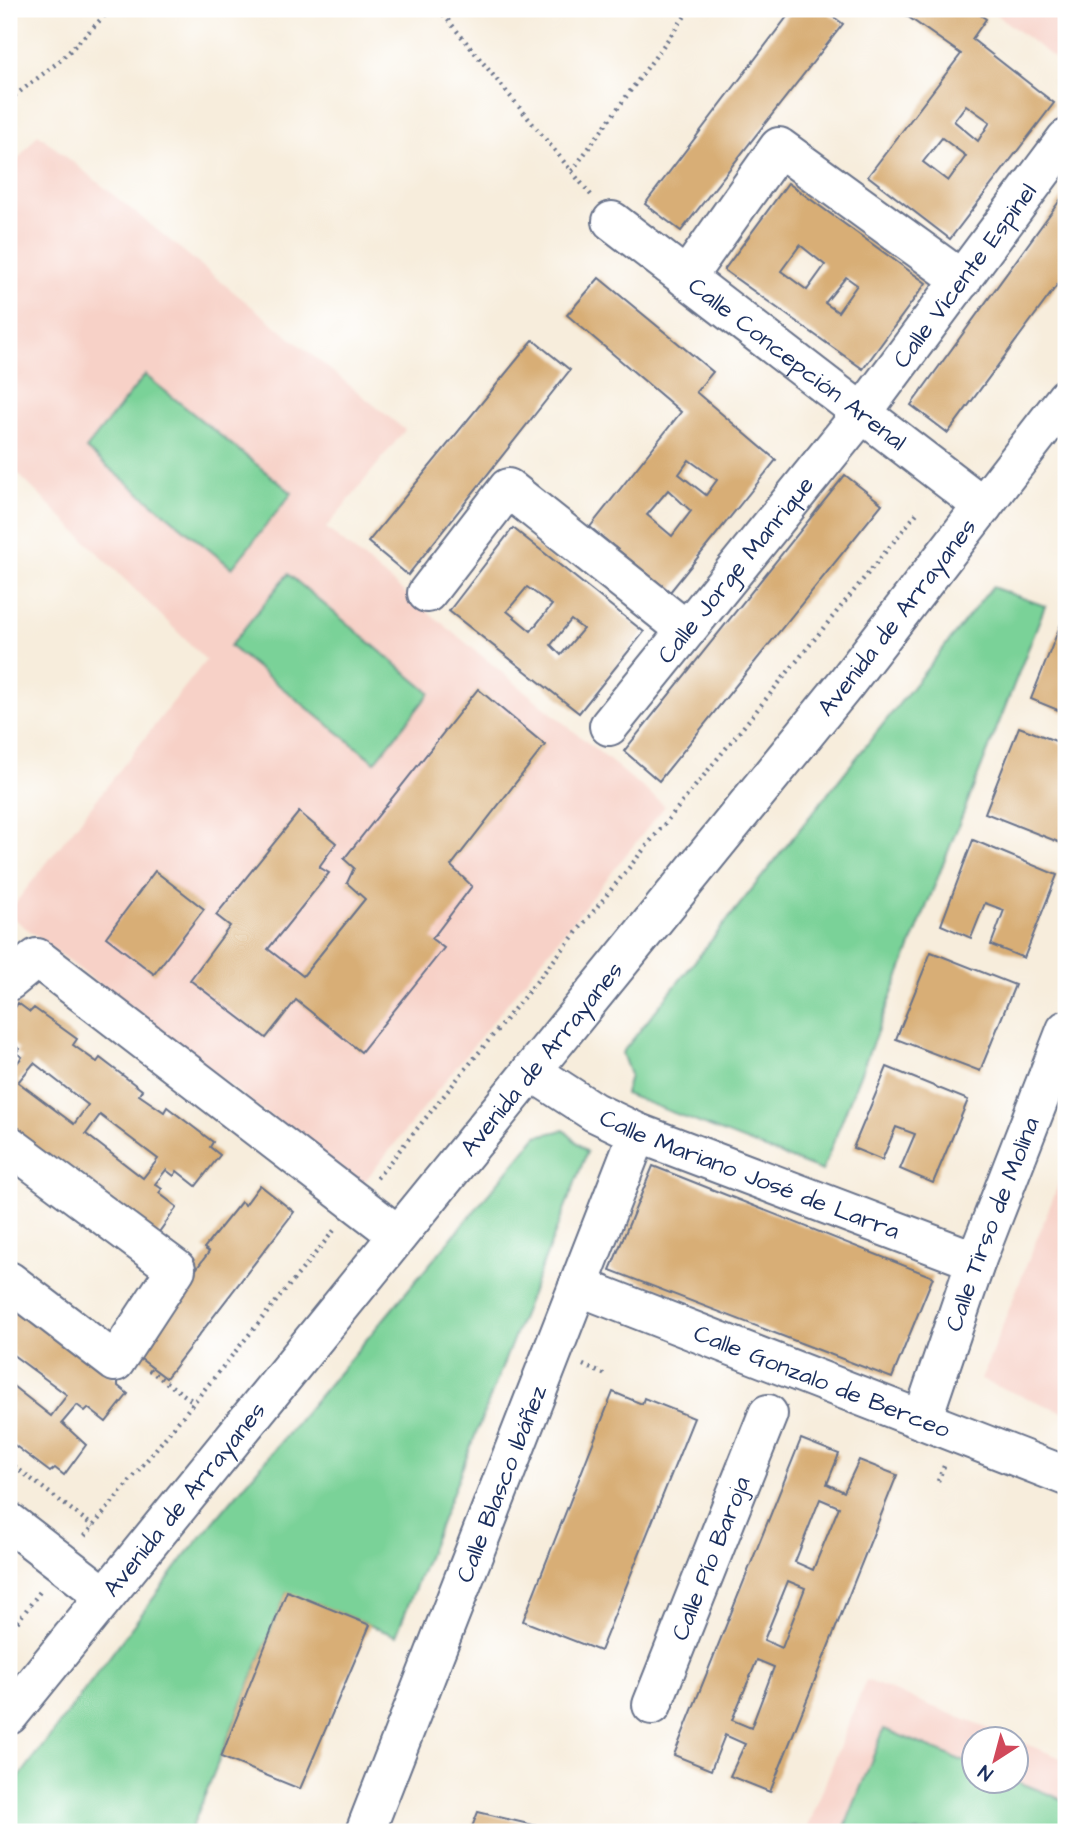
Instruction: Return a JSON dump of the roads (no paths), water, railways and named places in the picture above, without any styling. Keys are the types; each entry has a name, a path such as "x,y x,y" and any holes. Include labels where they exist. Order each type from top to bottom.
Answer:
{"street":[{"name":"Calle Vicente Espinel","path":"862,413 1066,139"},
{"path":"686,278 779,147 962,280"},
{"name":"Calle Concepción Arenal","path":"612,221 983,506"},
{"name":"Avenida de Arrayanes","path":"9,1715 847,682 1066,398"},
{"name":"Calle Jorge Manrique","path":"609,726 862,413"},
{"path":"427,593 508,488 686,630"},
{"path":"9,981 37,958 398,1235"},
{"name":"Calle Tirso de Molina","path":"922,1420 976,1261 1066,1030"},
{"name":"Calle Mariano José de Larra","path":"531,1071 594,1112 638,1133 976,1261"},
{"name":"Calle Blasco Ibáñez","path":"365,1832 638,1133"},
{"path":"9,1145 176,1269 115,1362 9,1280"},
{"name":"Calle Gonzalo de Berceo","path":"579,1286 1066,1476"},
{"name":"Calle Pío Baroja","path":"652,1705 768,1414"},
{"path":"9,1522 105,1596"}]}
